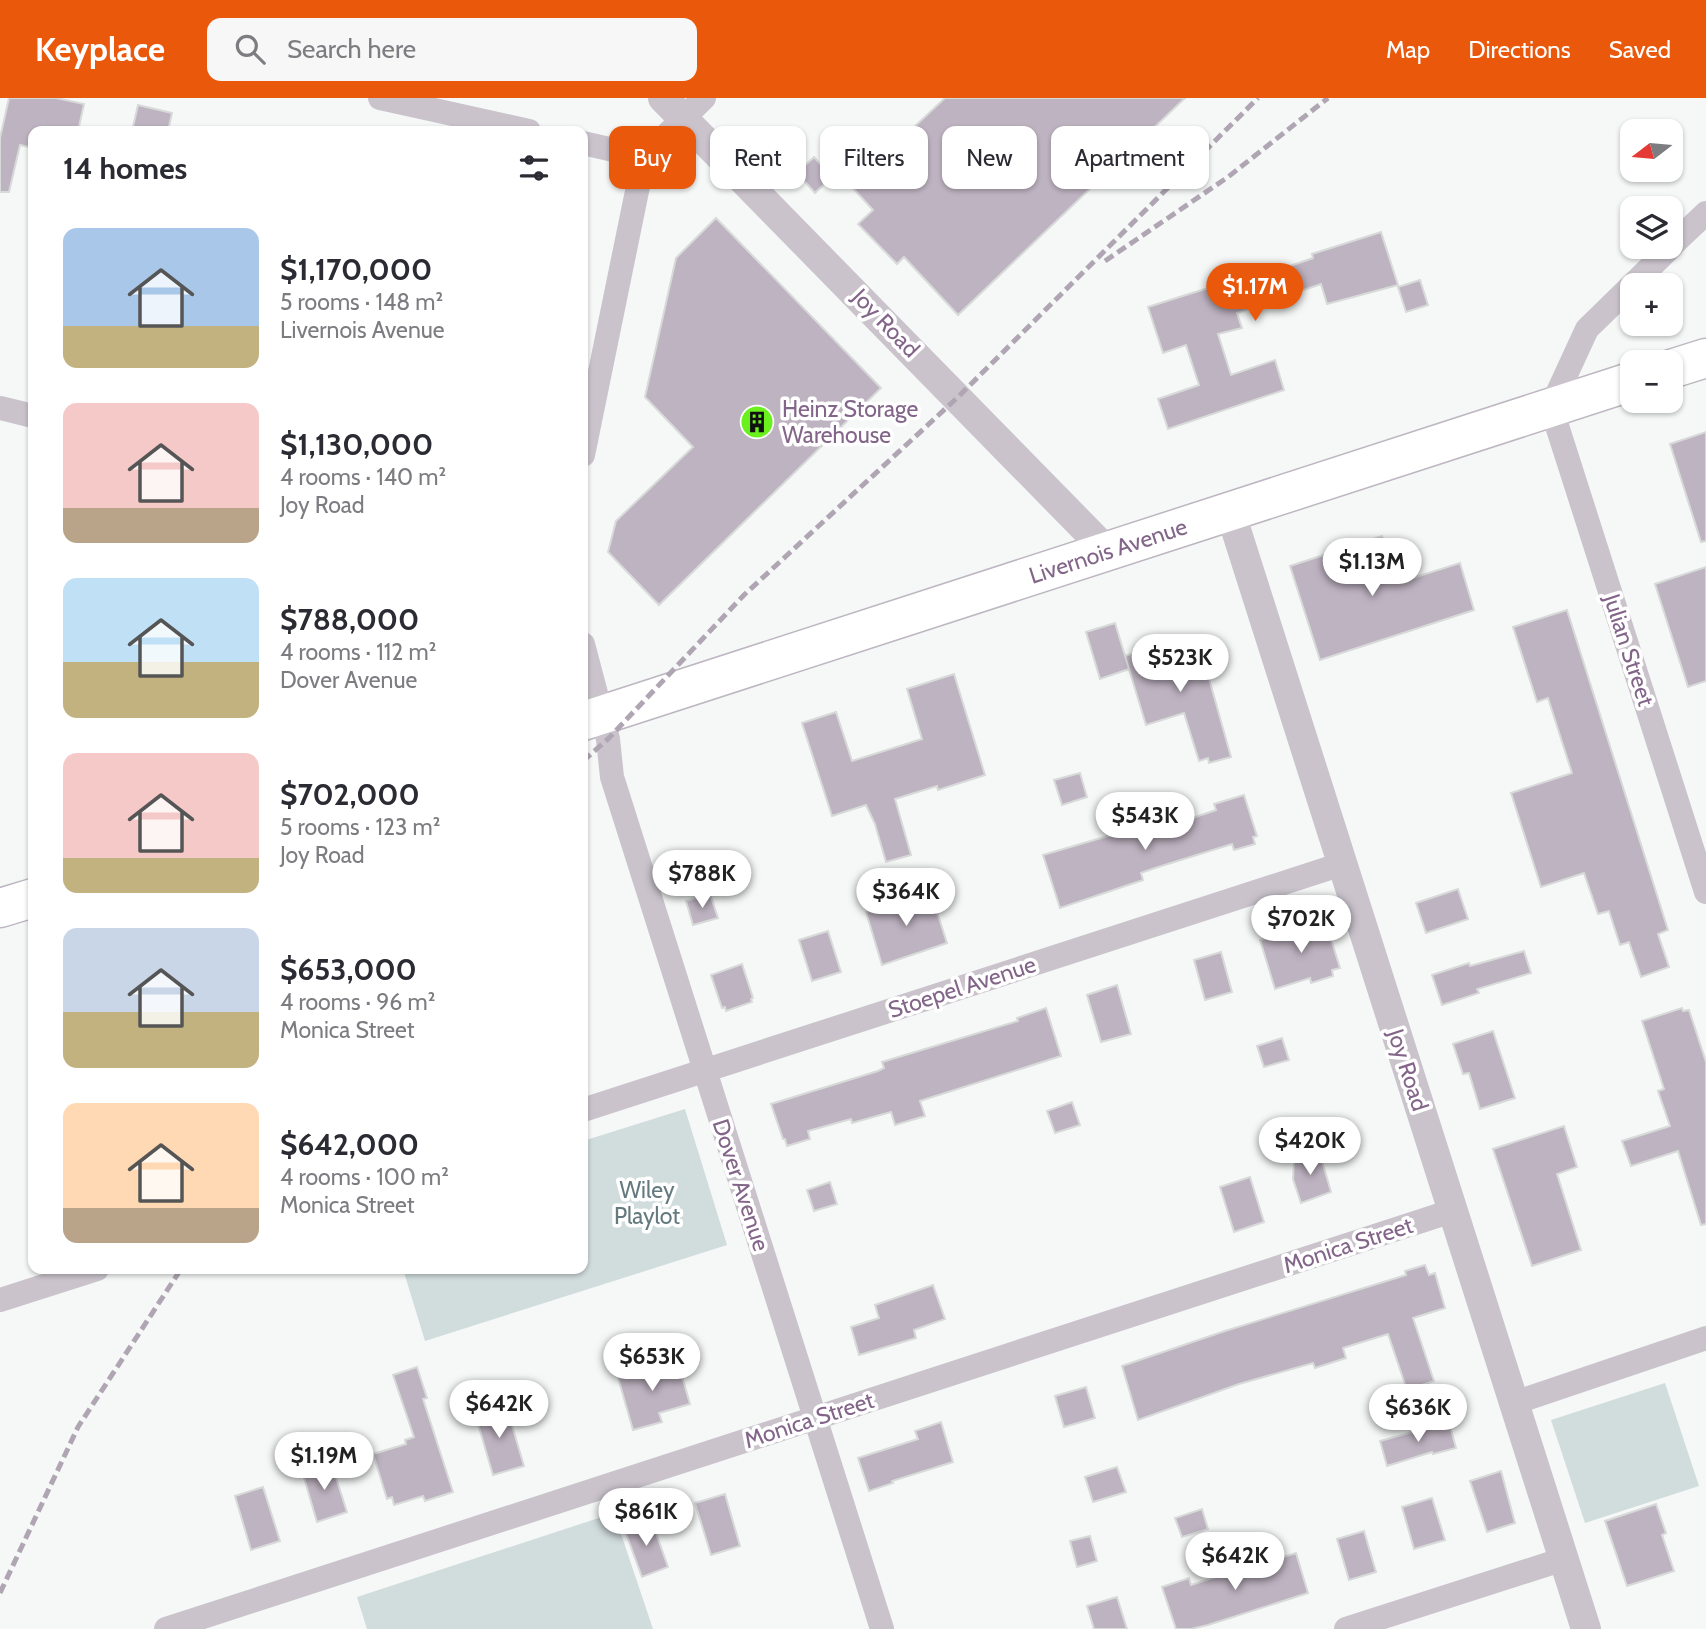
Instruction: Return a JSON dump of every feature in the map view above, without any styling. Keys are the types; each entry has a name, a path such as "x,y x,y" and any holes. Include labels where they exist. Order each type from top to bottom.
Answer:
{"main road":[{"path":"1683,365 1706,358"},
{"name":"Livernois Avenue","path":"598,725 1107,551 1620,385"},
{"path":"0,908 28,900"}],"street":[{"path":"380,98 506,126"},
{"path":"667,126 683,105"},
{"name":"Joy Road","path":"683,105 873,310 1107,551"},
{"path":"588,144 609,149"},
{"path":"588,431 637,189"},
{"path":"1683,235 1706,213"},
{"path":"1551,407 1587,329 1659,259"},
{"name":"Julian Street","path":"1551,407 1706,892"},
{"path":"0,408 28,415"},
{"name":"Joy Road","path":"1230,511 1586,1629"},
{"name":"Dover Avenue","path":"588,671 598,725 612,777 882,1629"},
{"name":"Stoepel Avenue","path":"588,1108 1342,864"},
{"name":"Monica Street","path":"166,1629 1452,1211"},
{"path":"0,1300 81,1274"},
{"path":"1514,1403 1706,1338"},
{"path":"1346,1629 1564,1559"}],"green space":[{"name":"Wiley Playlot","path":"685,1109 727,1245 425,1341 405,1274 588,1274 588,1139"},
{"path":"1665,1383 1699,1486 1585,1523 1551,1420"},
{"path":"614,1513 653,1629 367,1629 357,1597"}],"building":[{"path":"9,98 56,98 84,104 79,126 28,126 28,147 20,145 9,192 0,192 0,138"},
{"path":"945,98 1185,98 1156,126 1051,126 1051,189 1090,189 958,315 904,257 897,264 858,224 873,210 854,189 928,189 928,126 915,126"},
{"path":"138,105 172,113 169,126 133,126"},
{"path":"814,157 820,164 820,188 815,193 806,183 806,165"},
{"name":"Heinz Storage Warehouse","path":"716,218 881,388 659,605 608,552 616,521 693,447 645,397 676,258"},
{"path":"1381,232 1398,285 1327,304 1321,284 1237,313 1242,328 1218,334 1231,375 1275,360 1284,390 1168,429 1158,399 1199,385 1186,345 1163,353 1148,307 1227,282 1229,287 1313,258 1312,254"},
{"path":"1420,280 1428,305 1406,312 1398,287"},
{"path":"1706,432 1706,541 1701,542 1670,444"},
{"path":"1382,536 1397,583 1460,563 1474,610 1320,660 1290,566"},
{"path":"1706,567 1706,681 1688,687 1655,584"},
{"path":"1567,610 1668,930 1658,934 1669,967 1641,977 1629,942 1620,945 1609,911 1598,914 1584,873 1541,887 1511,793 1572,773 1548,698 1537,702 1513,627"},
{"path":"1115,623 1129,669 1100,679 1086,632"},
{"path":"1178,639 1201,650 1231,757 1209,763 1208,758 1199,761 1184,713 1146,725 1125,656"},
{"path":"954,674 985,775 938,790 937,786 895,799 911,855 886,862 875,824 866,805 832,816 802,723 836,712 852,761 922,739 907,689"},
{"path":"1080,773 1087,797 1062,805 1054,780"},
{"path":"1244,795 1257,836 1253,837 1255,844 1234,850 1232,844 1155,868 1141,873 1143,880 1060,908 1043,855 1142,826 1145,834 1216,810 1214,804"},
{"path":"1458,889 1468,919 1426,933 1416,903"},
{"path":"931,893 947,943 882,965 866,912"},
{"path":"710,894 718,918 693,925 686,901"},
{"path":"1325,920 1340,968 1332,970 1333,976 1311,983 1310,978 1275,989 1260,940"},
{"path":"828,931 841,972 812,981 799,940"},
{"path":"1524,951 1531,973 1477,989 1479,993 1442,1005 1432,975 1469,963 1470,966"},
{"path":"1221,952 1232,992 1205,1000 1194,960"},
{"path":"742,964 752,1002 726,1011 725,1007 722,1008 711,975"},
{"path":"1117,985 1131,1034 1101,1042 1087,995"},
{"path":"1046,1008 1061,1056 920,1101 925,1116 895,1125 891,1112 852,1123 851,1119 808,1131 810,1139 787,1146 783,1139 771,1104 878,1071 884,1068 882,1062 1018,1021 1017,1018"},
{"path":"1682,1008 1683,1011 1689,1010 1706,1062 1706,1224 1701,1225 1678,1151 1631,1166 1622,1141 1670,1126 1658,1091 1664,1089 1642,1021"},
{"path":"1493,1031 1515,1098 1480,1109 1469,1073 1463,1074 1453,1044"},
{"path":"1282,1038 1289,1060 1264,1067 1257,1046"},
{"path":"1072,1102 1080,1125 1055,1133 1047,1111"},
{"path":"1564,1126 1577,1167 1557,1174 1581,1250 1532,1266 1493,1149"},
{"path":"1320,1154 1331,1192 1301,1203 1293,1179 1294,1162 1298,1160 1298,1155"},
{"path":"1250,1177 1264,1222 1234,1232 1220,1187"},
{"path":"830,1182 837,1204 814,1211 807,1190"},
{"path":"1425,1265 1429,1275 1435,1273 1445,1308 1413,1318 1434,1381 1407,1390 1388,1334 1343,1348 1346,1358 1315,1368 1313,1363 1239,1384 1138,1420 1122,1366 1406,1275 1405,1271"},
{"path":"933,1285 945,1319 914,1330 916,1338 859,1355 851,1327 879,1318 875,1305"},
{"path":"673,1362 675,1370 680,1369 690,1404 659,1413 662,1422 633,1430 617,1374 646,1366 647,1370"},
{"path":"417,1367 427,1398 423,1399 453,1492 425,1501 423,1496 394,1505 392,1497 387,1499 373,1454 406,1444 405,1440 414,1437 393,1375"},
{"path":"1086,1387 1095,1418 1064,1427 1055,1396"},
{"path":"506,1405 524,1466 493,1475 475,1414"},
{"path":"941,1422 953,1462 869,1491 858,1458 918,1439 915,1431"},
{"path":"1449,1422 1456,1448 1433,1454 1432,1452 1387,1466 1380,1441"},
{"path":"331,1462 347,1512 317,1522 302,1471"},
{"path":"1117,1467 1126,1492 1093,1502 1085,1477"},
{"path":"1501,1471 1515,1523 1487,1532 1470,1481"},
{"path":"263,1487 280,1541 251,1550 235,1496"},
{"path":"725,1494 740,1546 711,1555 695,1503"},
{"path":"1432,1498 1445,1540 1414,1549 1402,1507"},
{"path":"1656,1504 1666,1533 1662,1535 1674,1571 1627,1586 1605,1521"},
{"path":"1202,1509 1208,1529 1182,1537 1175,1518"},
{"path":"651,1519 668,1567 642,1577 624,1528"},
{"path":"1364,1531 1376,1572 1349,1580 1337,1539"},
{"path":"1090,1536 1097,1561 1077,1567 1070,1541"},
{"path":"1296,1553 1308,1593 1208,1625 1176,1629 1162,1587 1189,1578 1191,1585 1231,1572 1229,1565 1258,1556 1261,1564"},
{"path":"1117,1597 1127,1629 1094,1629 1087,1606"}],"railway":[{"path":"588,757 608,739 744,595 958,397 1258,98"},
{"path":"1105,261 1228,177 1328,98"},
{"path":"0,1593 78,1427 178,1274"}],"place":[{"name":"Heinz Storage Warehouse","path":"757,422"}]}
